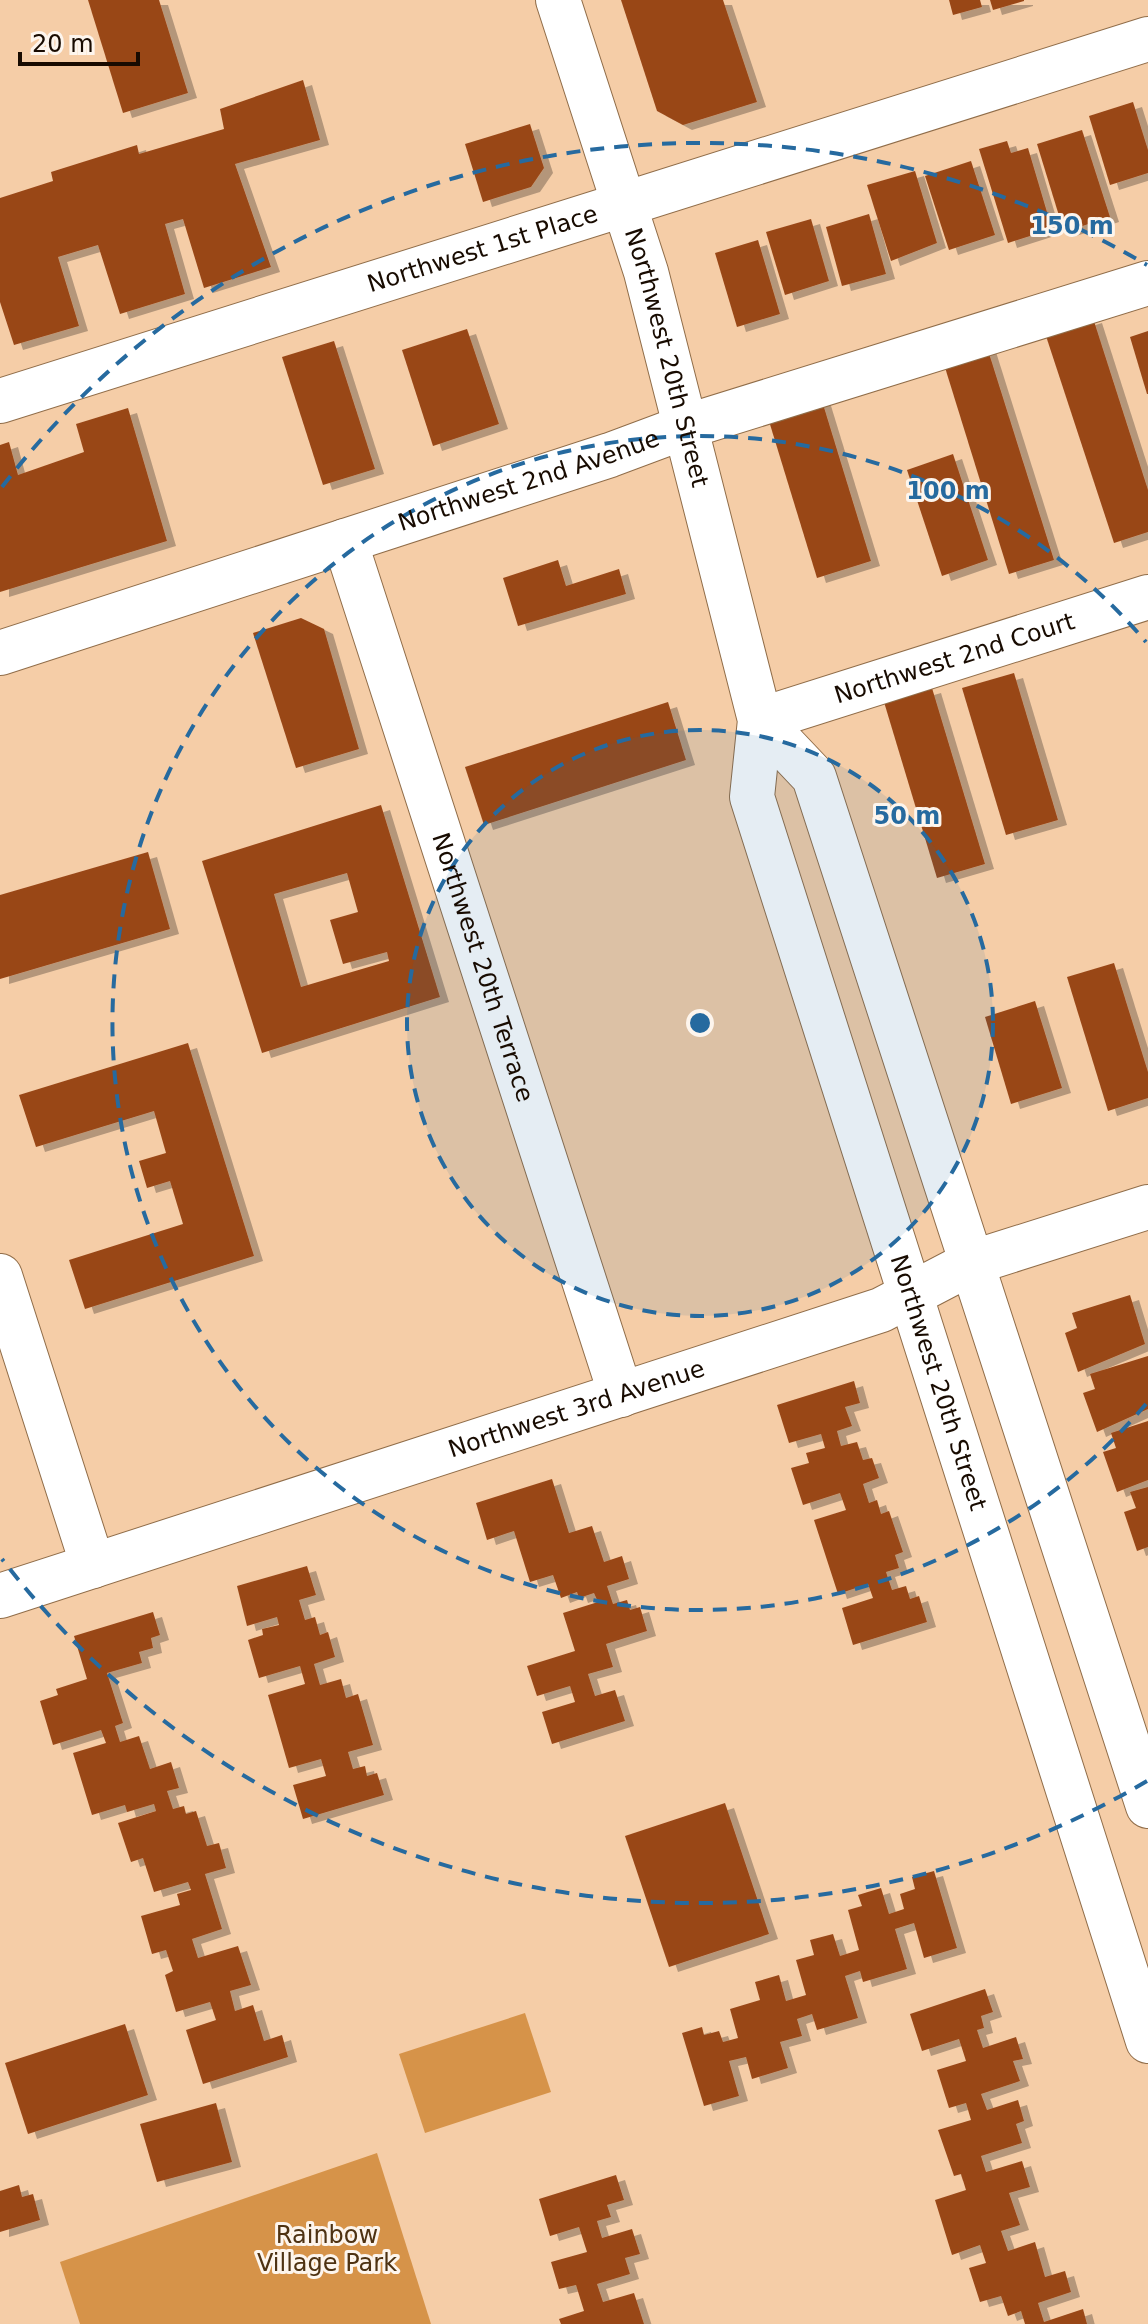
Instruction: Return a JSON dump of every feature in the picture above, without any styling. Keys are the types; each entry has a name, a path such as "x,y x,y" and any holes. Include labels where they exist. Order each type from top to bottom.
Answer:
{"street":[{"name":"Northwest 20th Street","path":"558,0 646,272 760,720 752,797 1148,2041"},
{"name":"Northwest 1st Place","path":"0,401 1148,39"},
{"name":"Northwest 2nd Avenue","path":"0,653 610,455 685,427 1148,283"},
{"name":"Northwest 20th Terrace","path":"345,541 621,1395"},
{"name":"Northwest 2nd Court","path":"760,720 1148,597"},
{"name":"Northwest 20th Street","path":"760,720 814,777 1148,1806"},
{"name":"Northwest 3rd Avenue","path":"0,1596 881,1310 971,1263 1148,1207"},
{"path":"0,1276 93,1566"}],"green space":[{"path":"525,2013 551,2092 425,2133 399,2054"},
{"name":"Rainbow Village Park","path":"377,2153 431,2324 80,2324 60,2262"}],"building":[{"path":"88,0 159,0 188,93 123,113"},
{"path":"621,0 723,0 757,102 683,125 657,111"},
{"path":"949,0 980,0 982,7 953,15"},
{"path":"990,0 1024,0 1024,1 993,10"},
{"path":"303,80 320,140 235,164 271,267 204,288 183,219 165,224 185,294 120,314 98,245 58,257 79,326 14,345 0,302 0,198 53,181 51,172 137,145 139,154 224,129 220,109"},
{"path":"1133,102 1148,150 1148,173 1110,185 1089,116"},
{"path":"530,124 544,168 531,187 483,202 465,144"},
{"path":"1082,130 1110,217 1064,232 1037,144"},
{"path":"1007,141 1011,153 1028,148 1052,229 1008,243 979,149"},
{"path":"971,161 995,235 949,250 925,176"},
{"path":"915,171 937,243 891,261 867,185"},
{"path":"869,214 886,274 842,286 826,227"},
{"path":"811,219 829,281 785,295 766,232"},
{"path":"758,240 780,314 737,327 715,253"},
{"path":"1093,318 1148,490 1148,532 1114,543 1045,333"},
{"path":"467,329 499,424 433,446 402,350"},
{"path":"1148,331 1148,394 1147,394 1130,337"},
{"path":"334,341 375,469 323,485 282,357"},
{"path":"987,347 1054,560 1009,574 943,361"},
{"path":"819,391 871,561 817,578 765,408"},
{"path":"128,408 167,541 0,592 0,445 9,442 18,475 84,452 76,424"},
{"path":"953,454 988,560 942,576 907,470"},
{"path":"558,560 566,586 619,569 626,594 518,626 503,578"},
{"path":"301,618 324,629 359,749 296,768 253,633"},
{"path":"1014,673 1058,820 1006,835 962,688"},
{"path":"932,688 985,864 937,878 884,702"},
{"path":"668,702 686,760 484,825 465,767"},
{"path":"381,805 440,997 262,1053 202,861","holes":["347,873 358,912 330,920 343,964 387,952 389,961 301,987 274,894"]},
{"path":"148,852 170,929 0,979 0,895"},
{"path":"1114,963 1148,1072 1148,1098 1108,1111 1067,977"},
{"path":"1035,1001 1062,1088 1011,1104 985,1017"},
{"path":"188,1043 254,1256 85,1309 69,1260 183,1224 170,1181 147,1188 139,1161 166,1153 154,1111 36,1147 19,1095"},
{"path":"1130,1295 1145,1344 1078,1372 1065,1333 1077,1328 1072,1313"},
{"path":"1148,1356 1148,1409 1097,1432 1083,1393 1095,1389 1090,1374"},
{"path":"854,1381 860,1403 845,1407 852,1426 837,1431 841,1446 857,1442 863,1460 872,1458 879,1478 863,1484 869,1503 877,1500 881,1514 889,1511 903,1552 895,1555 899,1568 886,1572 892,1590 906,1586 910,1599 919,1596 927,1622 853,1645 842,1608 873,1598 868,1584 838,1594 814,1520 846,1510 840,1493 803,1505 791,1468 809,1463 806,1453 825,1448 821,1434 789,1443 777,1405"},
{"path":"1148,1421 1148,1480 1117,1492 1103,1452 1116,1448 1111,1433"},
{"path":"552,1479 569,1533 592,1526 604,1562 622,1556 629,1579 607,1586 613,1604 627,1600 630,1610 640,1607 647,1631 606,1644 613,1667 588,1674 595,1696 615,1690 625,1721 552,1744 542,1712 575,1702 570,1686 537,1696 527,1666 575,1651 563,1613 598,1602 594,1593 579,1598 577,1592 561,1598 553,1575 530,1582 514,1531 487,1540 476,1503"},
{"path":"1148,1487 1148,1547 1137,1551 1124,1512 1136,1508 1130,1492"},
{"path":"307,1566 316,1595 299,1600 305,1620 315,1617 320,1635 328,1632 335,1657 314,1664 320,1685 341,1679 346,1698 358,1694 373,1745 348,1752 353,1769 365,1766 367,1776 377,1773 384,1795 303,1819 293,1785 326,1776 321,1759 289,1768 268,1695 305,1684 300,1666 259,1678 248,1640 263,1635 262,1629 279,1625 277,1617 247,1626 237,1586"},
{"path":"153,1612 160,1635 151,1638 153,1648 139,1652 142,1663 107,1673 123,1723 115,1726 120,1742 139,1736 150,1769 171,1762 179,1788 167,1791 173,1809 184,1806 186,1814 196,1811 207,1846 219,1843 226,1868 205,1874 222,1929 192,1939 198,1958 238,1946 251,1985 230,1991 235,2011 253,2005 264,2041 282,2035 288,2057 203,2084 186,2030 216,2020 210,2002 176,2012 165,1975 173,1971 166,1950 152,1954 141,1916 180,1905 177,1894 191,1890 188,1882 154,1892 143,1858 131,1862 118,1823 156,1811 154,1804 127,1812 125,1805 92,1815 73,1753 106,1743 101,1730 53,1745 40,1701 58,1695 56,1689 87,1679 74,1636"},
{"path":"725,1803 769,1934 669,1967 625,1836"},
{"path":"934,1871 957,1948 924,1958 914,1923 895,1929 907,1969 863,1982 860,1971 845,1976 858,2018 817,2030 812,2014 797,2019 802,2036 780,2042 788,2068 752,2079 746,2057 729,2061 739,2096 704,2106 682,2033 702,2027 704,2035 719,2031 723,2042 738,2038 730,2009 760,2000 755,1982 779,1975 786,2001 806,1995 796,1960 814,1955 810,1940 833,1934 840,1956 859,1950 848,1910 862,1906 858,1895 881,1888 889,1914 904,1909 900,1894 915,1889 912,1877"},
{"path":"985,1989 993,2012 981,2016 984,2028 977,2030 983,2048 1016,2037 1023,2059 1013,2061 1020,2081 981,2094 987,2110 1018,2100 1024,2121 1016,2124 1022,2143 981,2156 986,2172 1022,2161 1030,2187 1009,2193 1020,2225 1001,2231 1008,2251 1035,2242 1045,2277 1065,2271 1071,2292 1038,2303 1044,2322 1083,2309 1087,2324 1025,2324 1021,2311 1008,2316 1001,2296 980,2302 969,2268 986,2263 980,2245 952,2255 935,2200 966,2190 961,2174 954,2176 938,2130 971,2120 966,2103 949,2108 937,2070 966,2061 959,2039 922,2051 910,2014"},
{"path":"125,2024 148,2095 28,2134 5,2063"},
{"path":"216,2103 232,2162 157,2182 140,2124"},
{"path":"616,2175 624,2200 607,2205 611,2217 597,2221 602,2238 632,2229 640,2254 625,2258 630,2274 597,2284 603,2302 634,2293 644,2324 561,2324 559,2319 584,2311 576,2285 559,2289 551,2262 587,2252 579,2227 550,2236 539,2199"},
{"path":"19,2185 22,2197 33,2194 40,2220 0,2232 0,2191"}]}
